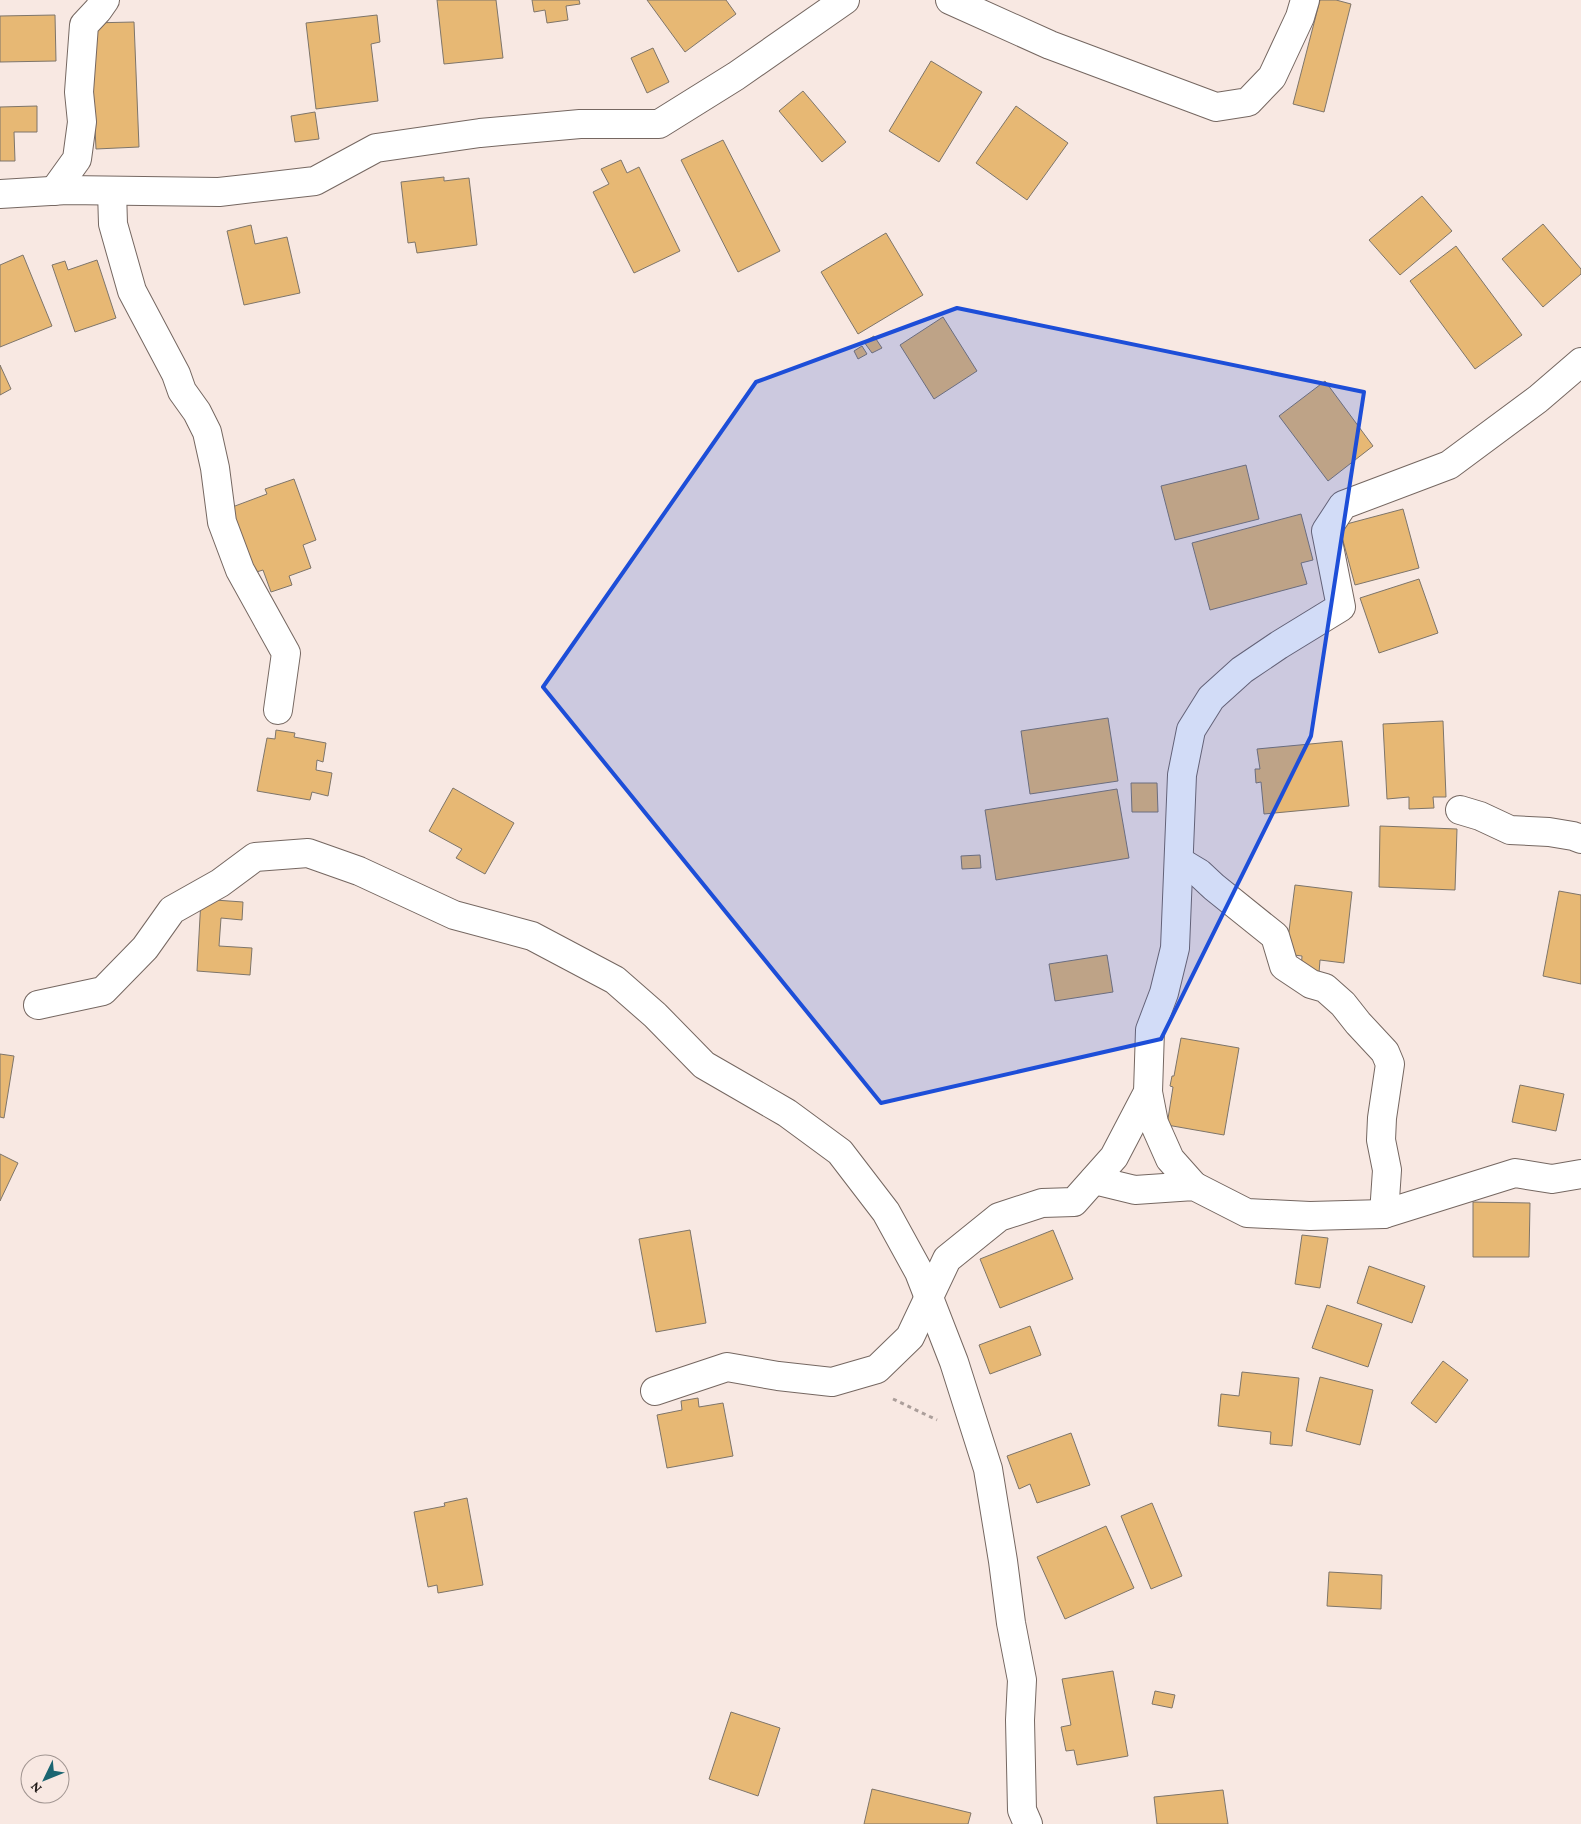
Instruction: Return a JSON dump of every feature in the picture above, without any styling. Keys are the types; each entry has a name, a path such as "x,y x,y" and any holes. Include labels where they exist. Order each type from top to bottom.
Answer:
{"street":[{"path":"54,191 77,159 82,122 79,92 84,25 105,0"},
{"path":"0,194 112,190 219,192 315,181 376,148 480,133 580,124 659,124 736,76 846,0"},
{"path":"950,0 1050,45 1216,107 1248,102 1272,77 1300,17 1305,0"},
{"path":"112,190 113,224 132,291 176,374 182,390 197,412 206,432 215,468 222,522 240,570 286,653 278,710"},
{"path":"1581,362 1538,399 1449,465 1343,505 1326,531 1341,607 1242,670 1211,698 1191,730 1182,775 1175,948 1164,993 1150,1030 1148,1092 1154,1123 1170,1159 1194,1186 1246,1214 1310,1216 1384,1214 1515,1173 1552,1178 1581,1174"},
{"path":"1460,810 1480,816 1510,830 1549,832 1573,836 1581,840"},
{"path":"38,1005 103,991 145,948 172,910 220,883 255,856 308,853 359,871 454,914 532,936 615,980 655,1015 704,1065 787,1113 840,1152 886,1212 918,1272 954,1362 988,1469 1011,1622 1022,1680 1020,1720 1022,1810 1028,1824"},
{"path":"1179,860 1199,873 1275,936 1284,966 1311,984 1325,988 1343,1004 1358,1023 1386,1052 1390,1064 1382,1118 1381,1140 1387,1170 1384,1214"},
{"path":"655,1391 727,1367 778,1376 832,1382 877,1369 910,1337 947,1259 999,1217 1042,1203 1074,1202 1114,1157 1148,1092"},
{"path":"1094,1180 1135,1190 1194,1186"}],"path":[{"path":"844,1378 880,1393 978,1440"}],"highlighted area":[{"path":"957,308 1364,392 1311,736 1161,1039 881,1103 543,687 756,382"}],"building":[{"path":"437,0 496,0 503,58 444,64"},
{"path":"532,0 579,0 580,4 566,6 568,20 547,23 545,10 534,12"},
{"path":"647,0 726,0 736,14 685,52"},
{"path":"1320,0 1336,0 1351,4 1324,112 1293,104"},
{"path":"55,15 56,61 0,62 0,16"},
{"path":"377,15 380,42 371,44 378,101 316,109 306,23"},
{"path":"134,22 139,147 96,149 90,23"},
{"path":"653,48 669,82 647,93 631,58"},
{"path":"931,61 982,92 939,162 889,131"},
{"path":"803,91 846,142 822,162 779,111"},
{"path":"37,106 37,132 14,132 15,161 0,161 0,107"},
{"path":"1016,106 1068,143 1027,200 976,163"},
{"path":"315,112 319,139 295,142 291,116"},
{"path":"723,140 780,251 738,272 681,160"},
{"path":"621,160 627,173 639,167 680,251 634,273 593,192 609,184 601,169"},
{"path":"444,177 444,181 469,178 477,245 417,253 415,242 408,243 401,182"},
{"path":"1422,196 1452,231 1400,275 1369,240"},
{"path":"1543,224 1581,269 1581,274 1543,307 1502,259"},
{"path":"251,225 255,244 287,237 300,293 244,305 227,231"},
{"path":"886,233 923,295 858,334 821,272"},
{"path":"1456,246 1522,335 1475,369 1410,281"},
{"path":"23,255 52,326 0,347 0,265"},
{"path":"97,260 116,318 75,332 52,265 65,261 68,270"},
{"path":"943,317 977,371 934,399 900,345"},
{"path":"874,336 882,348 872,353 864,342"},
{"path":"862,346 867,354 858,359 854,351"},
{"path":"0,365 11,389 0,395"},
{"path":"1325,381 1373,446 1328,481 1279,416"},
{"path":"1246,465 1259,519 1175,540 1161,486"},
{"path":"294,479 316,540 303,545 311,568 289,576 292,585 271,592 263,570 250,574 227,509 267,494 265,489"},
{"path":"1403,509 1419,568 1355,585 1339,526"},
{"path":"1301,514 1313,560 1301,563 1307,584 1210,610 1192,543"},
{"path":"1419,579 1438,633 1379,653 1360,598"},
{"path":"1108,718 1118,781 1030,794 1021,731"},
{"path":"1443,721 1446,797 1433,797 1434,808 1409,809 1409,797 1387,799 1383,724"},
{"path":"276,730 295,733 294,737 326,743 323,762 317,760 316,770 332,773 328,796 312,792 310,800 257,791 267,738 275,739"},
{"path":"1342,741 1349,806 1264,814 1261,782 1256,783 1255,769 1260,769 1257,749"},
{"path":"1131,783 1157,783 1158,812 1132,812"},
{"path":"453,788 514,823 485,874 456,858 462,849 429,831"},
{"path":"1117,789 1129,858 996,880 985,810"},
{"path":"1380,826 1457,829 1455,890 1379,887"},
{"path":"980,855 981,868 962,869 961,856"},
{"path":"1295,885 1352,892 1344,963 1320,960 1319,973 1301,971 1302,956 1286,954"},
{"path":"1559,891 1581,895 1581,984 1543,976"},
{"path":"201,899 243,902 242,920 221,918 219,946 252,948 250,975 197,971"},
{"path":"1107,955 1113,992 1055,1001 1049,964"},
{"path":"1181,1038 1239,1048 1224,1135 1167,1125 1173,1087 1170,1086 1172,1076 1174,1076"},
{"path":"0,1054 14,1056 4,1118 0,1117"},
{"path":"1520,1085 1564,1094 1556,1131 1512,1122"},
{"path":"0,1154 18,1163 0,1201"},
{"path":"1473,1202 1530,1203 1529,1257 1473,1257"},
{"path":"690,1230 706,1323 656,1332 639,1239"},
{"path":"1053,1230 1073,1279 1000,1308 980,1259"},
{"path":"1302,1235 1328,1238 1320,1288 1295,1284"},
{"path":"1369,1266 1425,1286 1412,1323 1357,1303"},
{"path":"1327,1305 1382,1324 1368,1367 1312,1348"},
{"path":"1030,1326 1041,1355 990,1374 979,1345"},
{"path":"1443,1361 1468,1380 1436,1423 1411,1403"},
{"path":"1242,1372 1299,1378 1292,1446 1270,1444 1271,1432 1218,1426 1221,1394 1239,1396"},
{"path":"1320,1377 1373,1390 1360,1445 1306,1431"},
{"path":"698,1398 699,1407 723,1403 733,1456 667,1468 657,1415 682,1410 681,1401"},
{"path":"1071,1433 1090,1485 1037,1503 1030,1484 1019,1489 1007,1456"},
{"path":"467,1498 483,1585 438,1593 437,1585 428,1587 414,1512 445,1506 444,1503"},
{"path":"1152,1503 1182,1576 1151,1589 1121,1516"},
{"path":"1106,1526 1134,1588 1065,1619 1037,1557"},
{"path":"1329,1572 1382,1575 1381,1609 1327,1606"},
{"path":"1113,1671 1128,1756 1077,1765 1074,1750 1066,1751 1061,1727 1071,1725 1062,1679"},
{"path":"1155,1691 1175,1695 1172,1708 1152,1704"},
{"path":"731,1712 780,1728 758,1796 709,1779"},
{"path":"872,1789 971,1813 968,1824 864,1824"},
{"path":"1223,1790 1228,1824 1157,1824 1154,1797"}]}
